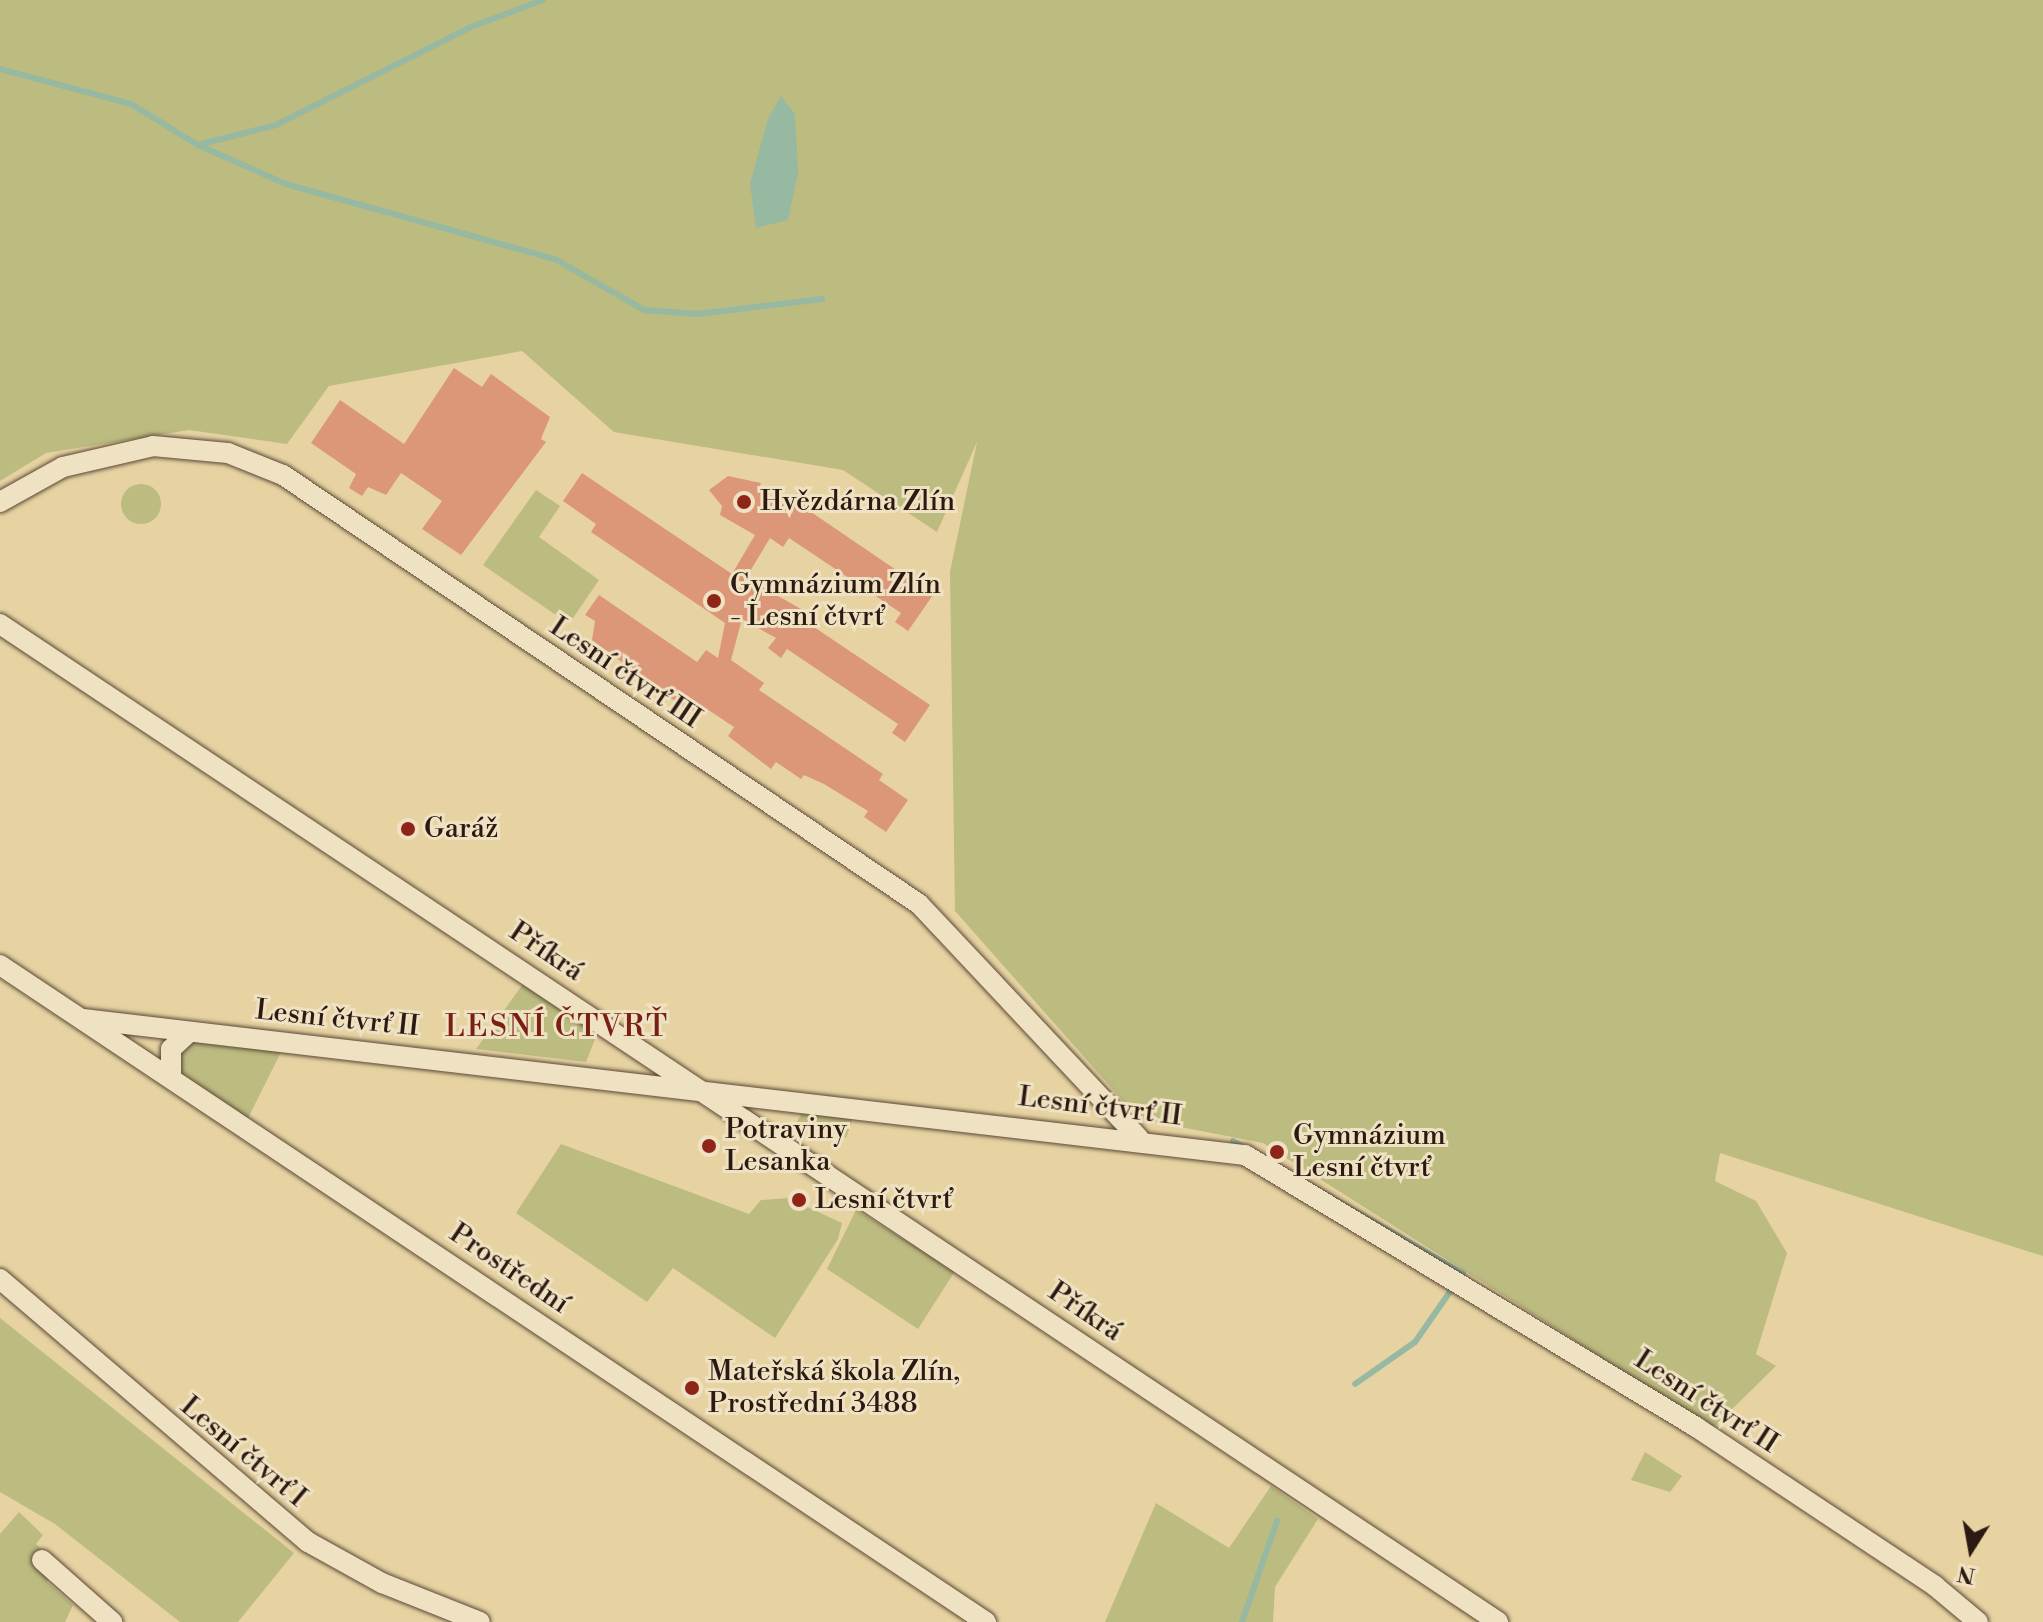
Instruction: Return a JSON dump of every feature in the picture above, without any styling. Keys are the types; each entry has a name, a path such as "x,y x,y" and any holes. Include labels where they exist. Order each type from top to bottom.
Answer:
{"street":[{"name":"Lesní čtvrť III","path":"0,502 78,461 153,446 228,453 283,475 919,904 1139,1138"},
{"name":"Příkrá","path":"0,624 707,1091 1498,1622"},
{"name":"Prostřední","path":"0,965 171,1076 986,1622"},
{"name":"Lesní čtvrť II","path":"83,1019 1139,1138 1267,1164 1696,1427 1935,1586 1978,1622"},
{"path":"171,1076 171,1049 189,1032"},
{"name":"Lesní čtvrť I","path":"0,1279 308,1542 382,1583 480,1622"},
{"path":"42,1560 112,1622"}],"shaded area":[{"path":"0,0 2043,0 2043,1256 1720,1153 1715,1181 1756,1201 1787,1253 1756,1354 1776,1366 1713,1428 1263,1143 1139,1119 955,911 950,572 977,442 937,532 843,470 614,432 522,351 329,386 287,444 189,430 46,453 0,481"},
{"path":"781,96 795,114 798,172 788,220 756,228 750,184 768,119"},
{"path":"141,484 155,490 161,504 155,518 141,524 127,518 121,504 127,490"},
{"path":"536,490 560,506 539,537 599,580 569,624 483,565"},
{"path":"523,984 597,1034 586,1062 476,1049"},
{"path":"194,1040 282,1050 248,1118 181,1073 180,1051"},
{"path":"803,1110 854,1115 846,1138 829,1127 795,1126"},
{"path":"561,1144 749,1214 761,1200 788,1198 842,1223 838,1239 775,1338 673,1268 647,1302 516,1213"},
{"path":"856,1210 955,1271 918,1329 827,1269"},
{"path":"0,1318 294,1553 238,1622 180,1622 55,1524 0,1492"},
{"path":"1645,1452 1682,1476 1670,1492 1631,1480"},
{"path":"1271,1486 1318,1519 1275,1587 1273,1622 1105,1622 1156,1503 1229,1548"},
{"path":"19,1512 43,1535 36,1544 54,1560 47,1582 73,1605 65,1622 0,1622 0,1534"}],"building":[{"path":"454,368 482,387 491,374 550,417 541,439 546,442 461,555 422,529 442,501 401,473 386,495 368,487 362,496 349,488 356,474 311,443 340,400 404,444"},
{"path":"582,473 732,574 755,535 720,515 722,506 709,490 728,476 761,483 759,488 787,507 797,493 813,503 808,510 933,595 908,631 895,622 901,613 789,538 783,547 770,538 746,578 810,614 805,621 930,705 905,742 892,733 898,724 787,649 781,658 768,648 776,638 742,619 731,660 764,683 759,690 883,774 879,780 908,800 886,832 864,817 868,811 824,784 804,775 801,779 776,762 771,769 728,736 734,727 710,711 687,710 592,640 595,621 585,615 599,595 697,662 706,650 718,658 725,623 591,532 596,524 563,501"}],"waterway":[{"path":"198,145 276,125 471,27 543,0"},
{"path":"0,69 131,104 198,145 286,184 555,259 644,310 698,314 822,299"},
{"path":"1233,1141 1463,1273 1415,1342 1355,1384"},
{"path":"1242,1622 1277,1521"}],"place":[{"name":"Hvězdárna Zlín","path":"744,502"},
{"name":"Gymnázium Zlín - Lesní čtvrť","path":"714,601"},
{"name":"Garáž","path":"408,829"},
{"name":"Potraviny Lesanka","path":"709,1146"},
{"name":"Gymnázium Lesní čtvrť","path":"1277,1152"},
{"name":"Lesní čtvrť","path":"799,1200"},
{"name":"Mateřská škola Zlín, Prostřední 3488","path":"692,1388"}],"district":[{"name":"LESNÍ ČTVRŤ","path":"557,1027"}]}
